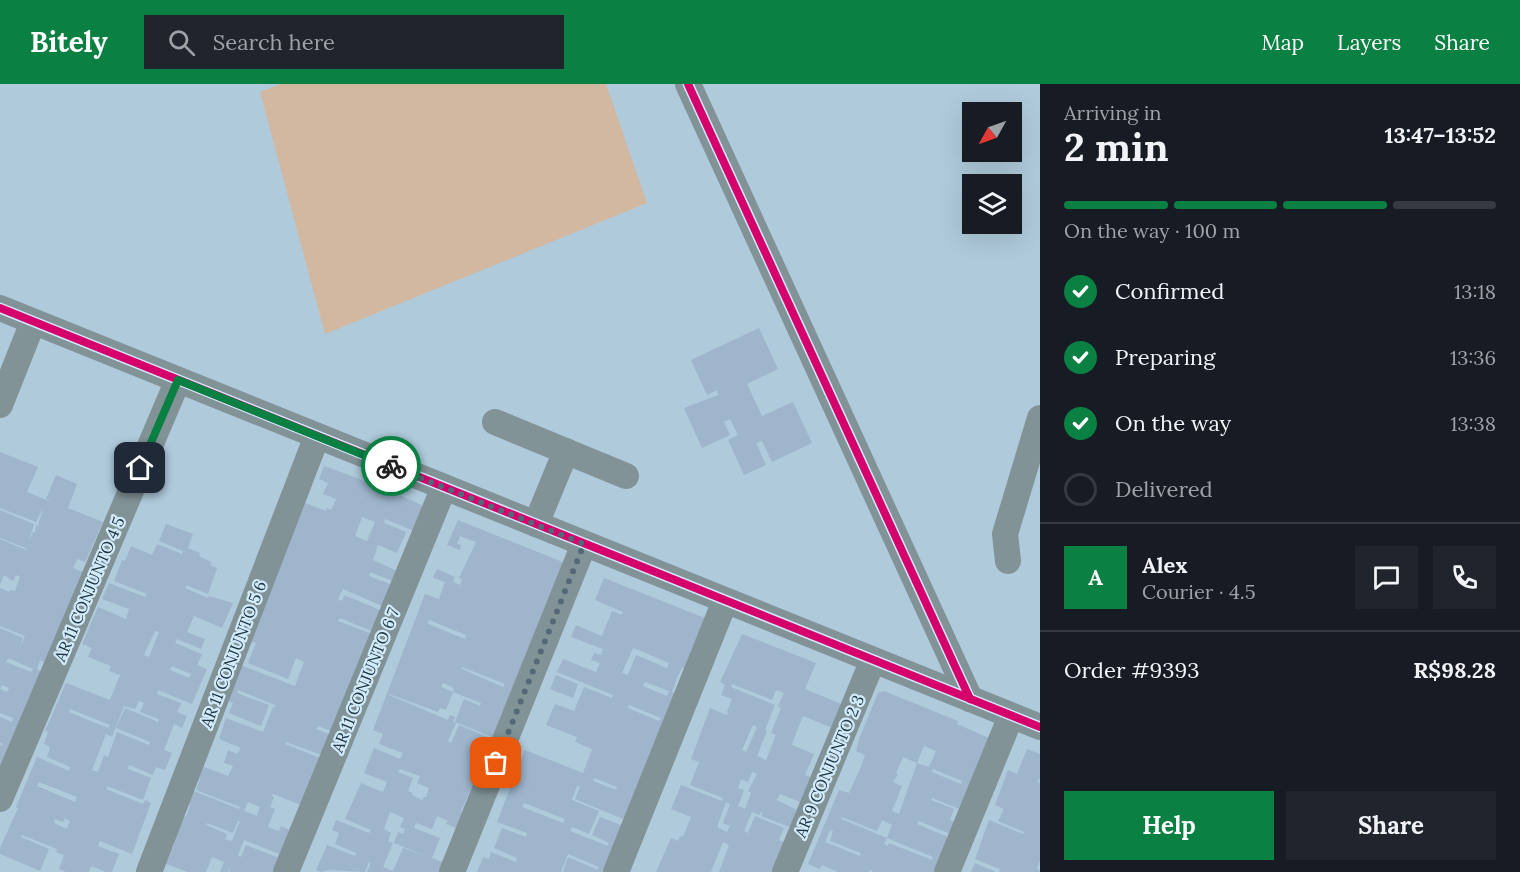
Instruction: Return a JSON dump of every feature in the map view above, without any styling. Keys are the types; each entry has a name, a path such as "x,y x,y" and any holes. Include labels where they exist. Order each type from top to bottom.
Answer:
{"street":[{"path":"688,84 970,699"},
{"path":"0,308 1040,728"},
{"path":"0,405 33,322"},
{"name":"AR 11 CONJUNTO 4 5","path":"0,799 178,380"},
{"path":"1008,561 1005,534 1040,417"},
{"path":"495,422 626,476"},
{"name":"AR 11 CONJUNTO 5 6","path":"149,872 317,436"},
{"path":"536,525 566,452"},
{"name":"AR 11 CONJUNTO 6 7","path":"286,872 444,487"},
{"path":"452,872 584,544"},
{"path":"616,872 725,601"},
{"name":"AR 9 CONJUNTO 2 3","path":"785,872 873,660"},
{"path":"947,872 1011,716"}],"shaded area":[{"path":"280,84 606,84 647,203 325,334 260,92"}],"building":[{"path":"759,328 778,369 747,384 762,416 793,402 812,443 772,462 762,441 756,443 766,465 744,475 728,440 738,435 730,419 724,422 730,435 702,448 684,408 718,395 717,390 707,395 691,360"},
{"path":"0,452 38,467 27,492 54,503 46,499 56,475 77,484 68,508 103,522 85,562 77,559 73,568 83,572 46,663 40,660 37,669 45,674 0,772 0,745 3,744 0,742 0,717 12,722 13,718 0,713 0,689 0,628 23,638 19,650 25,636 0,626 0,588 9,592 10,590 15,591 20,577 16,575 13,581 4,575 0,585 0,539 26,550 26,548 0,538 0,510 34,524 28,543 33,532 35,533 36,525 38,526 43,508 36,522 0,508","holes":["8,658 33,669 31,672 6,662","2,685 9,688 7,692 0,689"]},
{"path":"324,466 424,506 421,534 385,519 384,523 406,532 397,553 378,545 373,560 404,574 400,584 370,572 369,576 390,584 388,591 397,595 391,610 343,589 338,599 342,601 344,595 380,610 381,635 340,618 338,621 380,637 342,735 318,726 316,729 331,735 330,758 286,742 285,744 330,762 311,809 273,794 272,796 274,797 270,807 275,809 268,827 279,831 281,826 301,835 292,859 244,840 238,855 241,857 246,845 279,858 274,872 229,872 231,864 228,872 220,872 224,862 212,857 206,872 188,872 166,864 175,842 167,840 177,813 186,817 190,805 181,801 186,788 239,809 240,807 196,790 200,779 191,775 196,764 228,776 233,766 224,763 228,750 237,754 241,748 219,739 226,718 263,732 273,707 275,708 275,705 238,690 237,693 269,705 261,726 229,713 233,703 223,699 238,664 295,686 304,662 296,658 288,679 248,663 256,643 246,639 303,502 326,511 327,508 331,510 336,499 323,494 328,483 319,479","holes":["362,517 375,522 367,541 355,536","248,802 260,807 257,816 244,811","240,821 232,841 225,839 227,834 206,825 207,823 233,833"]},
{"path":"458,520 570,565 512,716 502,712 497,725 505,728 480,790 472,787 461,812 470,815 464,831 446,824 448,821 437,816 432,829 416,823 414,828 440,838 432,858 443,862 439,872 367,872 371,863 369,862 365,872 328,870 321,872 316,870 327,845 355,856 356,853 335,844 339,833 332,830 336,820 369,833 371,830 345,819 361,783 383,792 387,782 364,773 374,748 400,759 403,753 379,744 383,734 373,730 425,594 439,599 445,582 433,578 437,569 455,577 453,582 460,585 462,579 459,578 476,542 460,536 457,544 461,545 460,550 447,545","holes":["429,620 466,635 465,639 428,624","462,667 505,684 503,687 462,669","443,683 454,688 453,692 441,687","453,692 481,703 480,706 464,699 455,722 490,736 490,738 459,725 451,743 448,741 456,723 453,722 455,717 450,715 448,720 389,694 438,712 440,708 446,710","400,769 420,776 417,783 429,788 426,797 422,800 408,791 413,778 398,772","390,812 404,818 400,827 405,829 403,834 398,832 394,843 426,856 403,848 393,871 383,867 393,843 388,841 391,833 384,829"]},
{"path":"166,524 193,534 188,548 200,553 199,556 217,568 208,594 186,585 185,588 208,598 209,596 233,603 222,628 194,616 187,632 205,639 201,649 177,639 175,643 202,654 197,665 207,669 192,704 158,690 157,694 181,703 177,712 187,716 182,728 174,724 164,750 172,753 165,770 156,767 153,775 129,765 128,769 151,778 143,800 107,786 106,789 143,804 145,800 151,803 132,854 100,841 98,846 119,854 112,872 91,866 89,872 66,872 59,869 64,855 56,852 57,849 22,835 21,837 49,849 40,871 0,854 0,848 37,757 69,771 70,767 47,757 50,747 44,744 48,732 45,731 66,683 110,700 120,675 109,671 111,666 88,657 92,648 82,644 98,607 126,619 129,609 102,599 109,583 145,597 147,594 114,581 122,560 125,561 131,546 152,555 157,544 182,554 183,551 159,541","holes":["155,631 159,632 149,657 144,655","172,666 191,674 189,678 170,670","139,701 144,703 140,712 159,719 158,722 125,708 116,728 150,742 149,745 117,732 108,757 104,755 98,772 92,770 106,734 112,737 124,706 135,709","70,709 110,725 108,728 69,712","39,782 77,797 75,802 37,786","65,818 70,821 67,829 54,823 55,819 63,822"]},
{"path":"604,578 710,620 690,671 682,668 677,678 672,692 681,696 630,822 575,799 580,787 577,786 572,800 599,811 589,834 572,827 570,831 608,846 609,843 592,835 600,817 626,827 608,872 563,872 568,857 598,870 599,867 568,854 561,872 477,872 483,857 489,859 491,852 516,862 517,858 494,848 502,828 526,837 527,833 497,822 525,750 583,773 592,749 575,742 577,737 546,725 555,704 574,711 584,687 612,698 613,695 557,672 563,659 596,672 600,663 591,660 594,653 601,655 603,649 571,637 576,625 602,636 612,611 622,615 623,612 595,600","holes":["633,648 669,663 667,668 636,655 628,675 622,673","645,682 669,691 667,696 643,686","629,705 661,718 659,721 628,708","594,778 617,787 616,790 593,781","524,803 565,819 563,823 522,807"]},
{"path":"742,634 816,663 805,689 844,705 835,729 803,716 793,741 792,745 814,754 805,775 815,779 795,829 761,816 763,813 761,812 759,815 752,812 744,831 748,833 755,816 784,828 779,840 788,844 777,872 719,872 729,845 723,842 711,872 656,872 671,838 678,841 680,836 683,837 691,817 671,809 681,785 722,801 723,798 690,785 699,762 691,759 710,708 727,715 728,713 732,699 721,695 725,685 720,682","holes":["732,684 772,700 776,690 784,693 771,733 776,735 766,760 757,756 775,705 731,687","753,725 757,727 746,752 742,750","752,772 757,774 748,791 751,793 745,809 738,806 744,790 738,788 741,779 748,782","780,794 800,802 797,810 777,800","726,802 730,804 723,823 730,826 727,832 717,827"]},
{"path":"556,675 578,684 573,698 550,689"},
{"path":"884,691 958,721 957,724 993,740 965,811 932,798 931,800 954,809 950,820 959,824 955,836 919,821 917,824 953,839 939,872 873,872 870,869 869,872 838,872 822,865 820,869 808,864 839,790 849,793 860,769 865,755 856,751 878,693","holes":["924,746 936,751 929,767 917,763","903,757 917,763 899,814 892,811 902,786 893,782","933,769 962,781 961,784 932,772","842,817 877,831 882,820 892,825 887,838 841,819","830,830 833,831 830,841 861,853 860,856 825,842","887,838 933,857 932,860 889,843 888,846 884,844"]},
{"path":"1027,749 1040,754 1040,778 1037,782 1040,783 1040,860 1037,868 1040,872 999,872 1000,869 975,859 989,820 1023,834 1024,832 998,821 1004,809 995,805 1008,770 1017,774"},
{"path":"975,863 996,872 971,872"}],"cycle path":[{"path":"688,84 970,699"},
{"path":"0,308 1040,727"}],"way so far":[{"path":"391,466 584,544 496,763"}],"route":[{"path":"140,468 178,380 391,466"}]}
